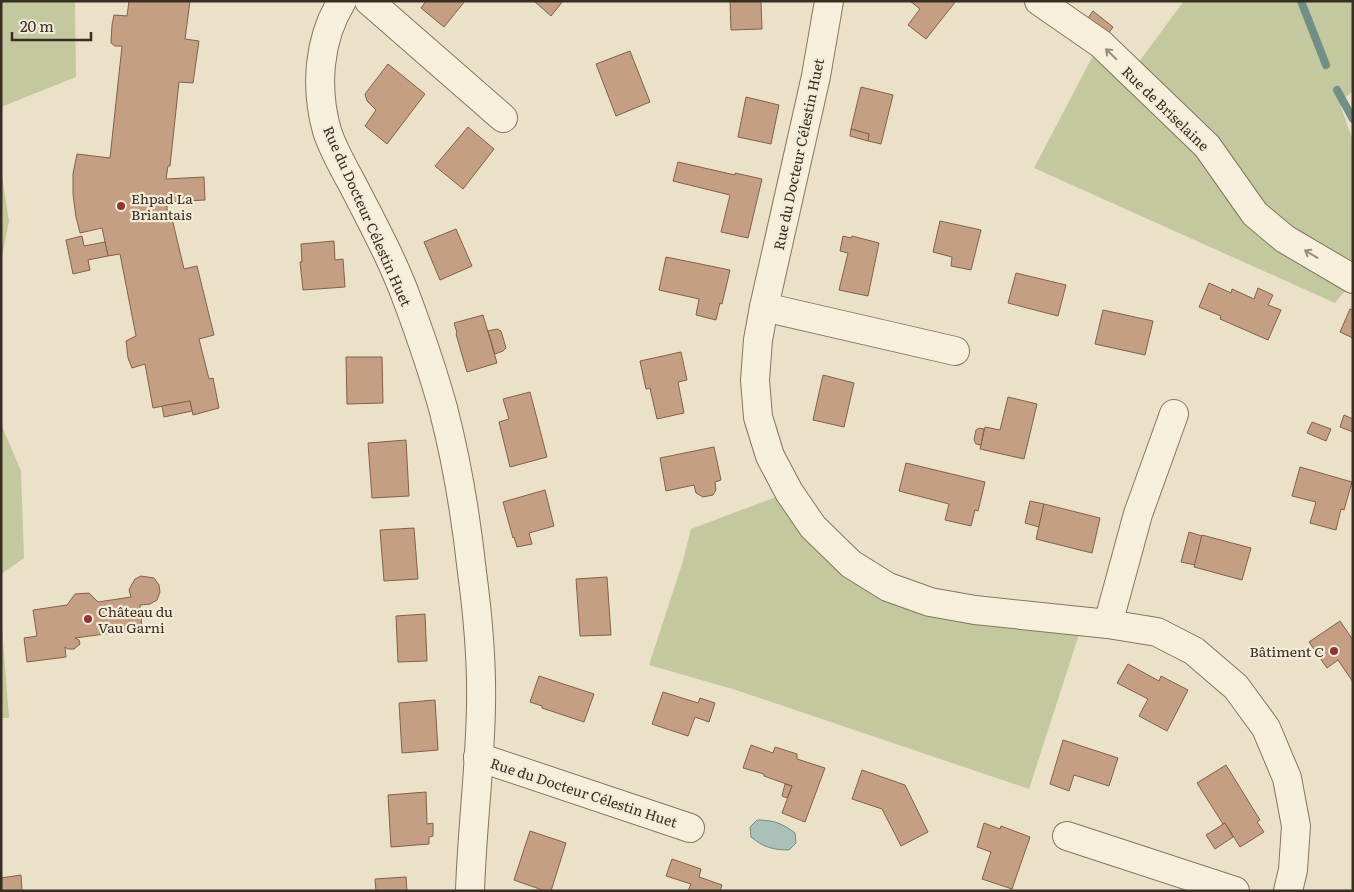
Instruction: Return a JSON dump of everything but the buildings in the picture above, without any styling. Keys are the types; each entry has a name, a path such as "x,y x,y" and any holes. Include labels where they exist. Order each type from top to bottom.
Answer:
{"street":[{"name":"Rue du Docteur Célestin Huet","path":"342,1 334,14 322,52 320,96 328,132 384,245 407,299 443,408 463,500 481,661 481,708 470,891"},
{"path":"369,1 503,118"},
{"name":"Rue du Docteur Célestin Huet","path":"829,1 816,76 758,340 755,380 758,417 770,456 789,492 813,528 851,564 888,587 930,602 975,610 1108,624 1157,632 1194,651 1236,686 1266,728 1287,778 1296,826 1293,870 1288,891"},
{"name":"Rue de Briselaine","path":"1039,1 1101,44 1207,146 1255,214 1285,239 1353,279"},
{"path":"764,307 955,351"},
{"path":"1108,624 1138,514 1174,414"},
{"name":"Rue du Docteur Célestin Huet","path":"478,757 690,828"},
{"path":"1067,836 1235,891"}],"green space":[{"path":"1,1 75,1 76,77 1,107"},
{"path":"1184,1 1353,1 1353,91 1343,99 1341,107 1353,141 1353,281 1335,303 1034,168 1096,50 1127,78"},
{"path":"1,170 9,221 1,262"},
{"path":"1,424 21,471 24,558 1,574"},
{"path":"789,492 888,587 1083,622 1029,789 736,690 649,665 683,561 691,529"},
{"path":"1,615 9,718 1,718"}],"water":[{"path":"757,820 773,821 786,827 795,833 796,843 789,850 773,849 764,846 751,837 750,827"}],"waterway":[{"path":"1301,1 1326,65"},
{"path":"1337,90 1353,119"}],"place":[{"name":"Ehpad La Briantais","path":"121,206"},
{"name":"Château du Vau Garni","path":"88,619"},
{"name":"Bâtiment C","path":"1334,651"}]}
